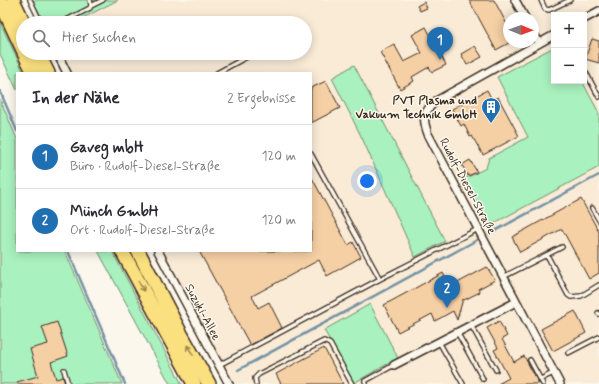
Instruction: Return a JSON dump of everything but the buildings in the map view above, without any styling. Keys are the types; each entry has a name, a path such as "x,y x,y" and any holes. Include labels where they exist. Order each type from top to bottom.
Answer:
{"highway":[{"path":"13,0 21,16"},
{"path":"0,1 16,35"},
{"path":"28,60 34,72"},
{"path":"42,60 48,72"},
{"path":"123,252 194,384"},
{"path":"139,252 209,384"}],"street":[{"path":"515,0 522,12"},
{"path":"587,17 599,11"},
{"path":"539,43 551,37"},
{"name":"Rudolf-Diesel-Straße","path":"530,48 436,101 428,108 424,115 424,124 560,384"},
{"path":"61,60 67,72"},
{"name":"Suzuki-Allee","path":"159,252 229,384"},
{"path":"394,365 516,302"}],"lane":[{"path":"30,0 38,16"},
{"path":"90,0 91,6"},
{"path":"73,16 103,0"},
{"path":"541,0 545,8 549,10 570,0"},
{"path":"219,72 241,60"},
{"path":"587,75 599,97"},
{"path":"312,156 380,279"},
{"path":"592,208 599,220"},
{"path":"219,366 380,279 478,229"},
{"path":"503,277 562,247"},
{"path":"547,255 568,295 571,297 581,296 599,285"},
{"path":"471,325 496,370"},
{"path":"457,332 483,379"},
{"path":"568,353 599,337"},
{"path":"256,384 255,378 259,374 324,341 330,344 352,384"},
{"path":"439,342 463,384"},
{"path":"530,360 543,384"},
{"path":"361,384 366,383 394,365"},
{"path":"64,370 68,384"},
{"path":"541,379 554,372"}],"shaded area":[{"path":"28,0 599,0 599,384 223,384 154,252 312,252 312,72 62,72 56,60 312,60 312,16 35,16"}],"green space":[{"path":"33,0 118,0 87,16 41,16"},
{"path":"0,22 16,56 16,60 18,60 24,72 16,72 16,88 0,54"},
{"path":"551,49 551,84 584,84 599,113 599,167 489,226 464,179 486,168 489,158 528,137 497,77"},
{"path":"354,65 445,241 415,257 362,138 332,78"},
{"path":"0,99 16,137 16,252 65,252 122,384 0,384"},
{"path":"99,252 113,252 182,384 170,384"},
{"path":"370,304 398,358 354,383 324,330"}],"waterway":[{"path":"0,91 16,129"},
{"path":"489,234 599,175"},
{"path":"238,370 477,240"},
{"path":"68,252 125,384"}],"place":[{"name":"Gaveg mbH","path":"440,60"},
{"name":"PVT Plasma und Vakuum Technik GmbH","path":"491,124"},
{"name":"Münch GmbH","path":"447,308"}]}
